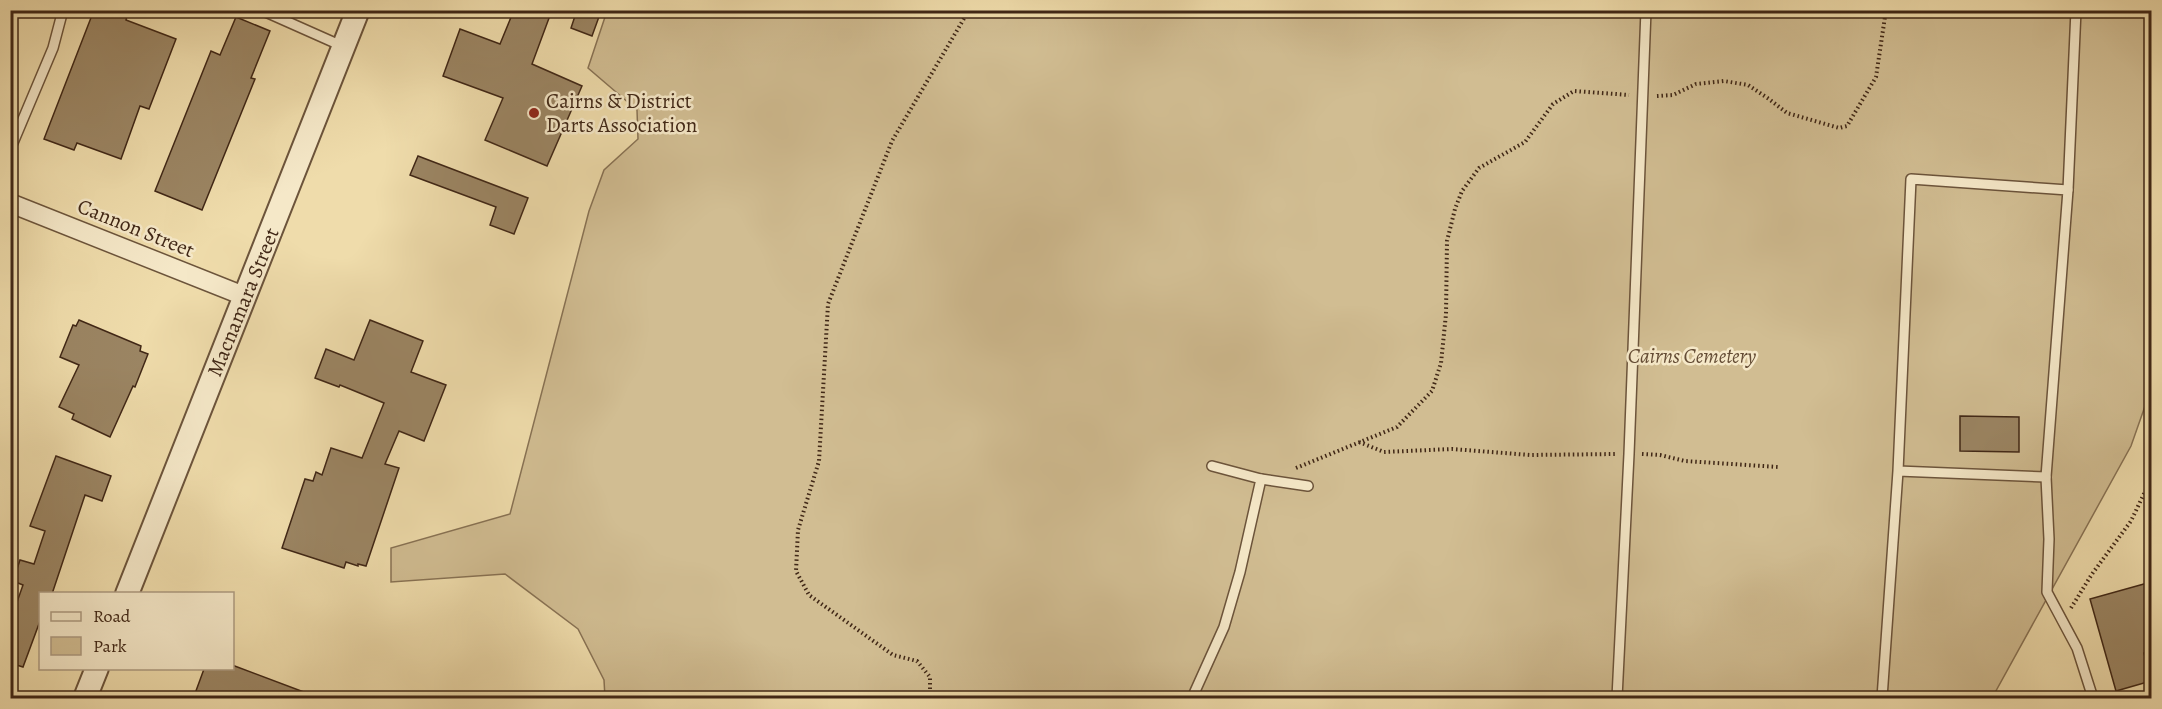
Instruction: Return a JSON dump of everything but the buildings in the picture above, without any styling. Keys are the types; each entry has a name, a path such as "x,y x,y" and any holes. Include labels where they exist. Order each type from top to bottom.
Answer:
{"street":[{"name":"Macnamara Street","path":"128,592 358,10"},
{"name":"Cannon Street","path":"10,203 244,296"},
{"path":"85,699 97,670"}],"lane":[{"path":"10,150 53,48 63,10"},
{"path":"261,10 345,47"},
{"path":"1617,699 1646,10"},
{"path":"2076,10 2068,190 2046,477 2049,539 2047,592 2077,648 2093,699"},
{"path":"1882,699 1898,471 1911,179 2068,190"},
{"path":"1212,466 1261,479 1308,486"},
{"path":"1898,471 2046,477"},
{"path":"1192,699 1224,627 1240,572 1261,479"}],"path":[{"path":"930,699 930,677 917,661 893,655 810,595 796,571 798,530 819,461 828,304 892,141 969,10"},
{"path":"1261,479 1299,467 1398,427 1432,391 1441,363 1446,314 1448,241 1462,191 1479,168 1525,142 1553,104 1574,91 1643,97 1673,95 1696,84 1724,81 1748,85 1787,113 1839,128 1847,126 1876,77 1886,10"},
{"path":"1358,442 1384,452 1452,449 1530,454 1660,455 1684,461 1778,466"},
{"path":"2063,622 2092,574 2131,521 2151,477"}],"green space":[{"name":"Cairns Cemetery","path":"607,11 2151,11 2151,389 2131,446 1992,698 605,698 604,680 578,629 505,574 391,582 391,548 510,514 589,211 604,170 638,139 637,110 588,68"}],"place":[{"name":"Cairns & District Darts Association","path":"534,113"}]}
